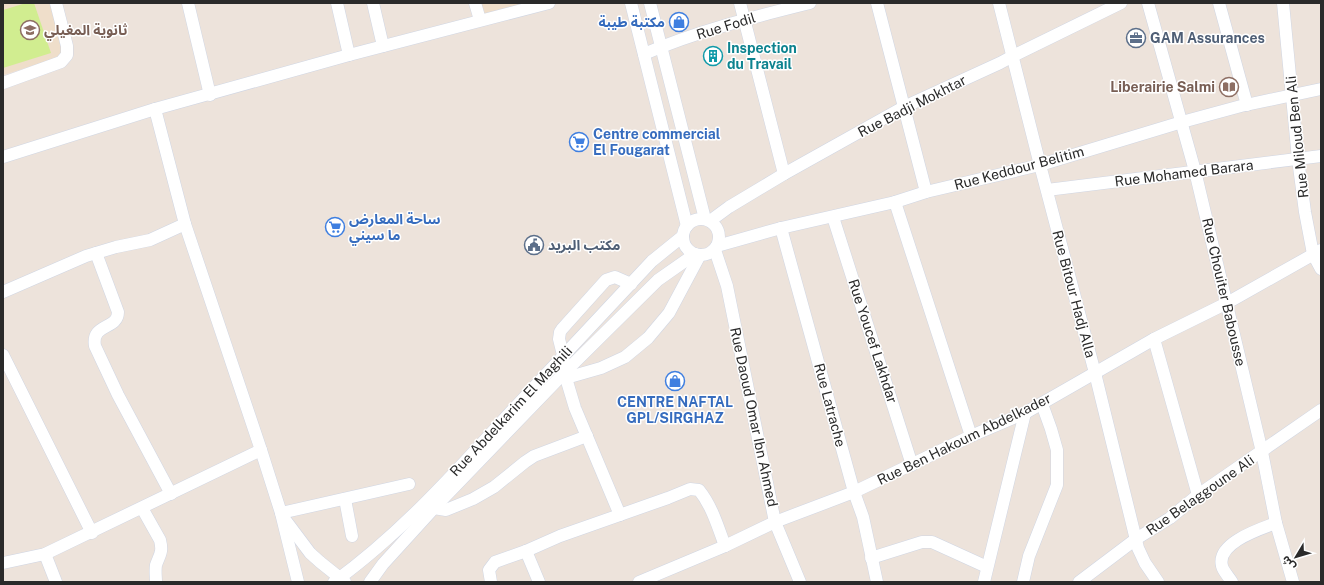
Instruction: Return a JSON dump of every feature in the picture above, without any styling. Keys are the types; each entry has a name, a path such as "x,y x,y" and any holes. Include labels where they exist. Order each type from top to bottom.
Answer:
{"street":[{"path":"3,83 61,62 67,55 67,46 56,3"},
{"path":"189,3 210,95"},
{"path":"337,3 348,55"},
{"path":"373,3 383,46"},
{"path":"476,3 480,20"},
{"path":"3,157 155,109 210,95 348,55 549,3"},
{"path":"631,3 685,231 686,247 697,255"},
{"path":"650,3 708,220"},
{"path":"740,3 784,174"},
{"name":"Rue Fodil","path":"644,54 744,20 810,3"},
{"path":"877,3 926,192"},
{"name":"Rue Bitour Hadj Alla","path":"999,3 1095,373 1138,548 1145,563 1158,582"},
{"name":"Rue Badji Mokhtar","path":"708,220 784,174 904,107 1000,63 1121,3"},
{"name":"Rue Chouiter Babousse","path":"1148,3 1196,171 1262,452 1276,523 1293,582"},
{"path":"1219,3 1247,105"},
{"name":"Rue Miloud Ben Ali","path":"1283,3 1304,212 1321,269"},
{"name":"Rue Keddour Belitim","path":"716,248 781,228 895,202 926,192 1040,164 1182,122 1292,94 1321,89"},
{"path":"155,109 185,224 281,513 298,582"},
{"name":"Rue Mohamed Barara","path":"1047,190 1321,156"},
{"path":"895,202 971,436"},
{"name":"Rue Youcef Lakhdar","path":"833,217 912,465"},
{"path":"370,582 383,564 434,508 658,280 697,255 710,253 716,248 720,235 715,225 708,220 695,220 685,231"},
{"path":"3,292 32,278 96,253 150,240 185,224"},
{"name":"Rue Latrache","path":"781,228 854,492 863,518 877,582"},
{"name":"Rue Abdelkarim El Maghili","path":"340,581 391,536 473,452 652,261 685,231"},
{"name":"Rue Daoud Omar Ibn Ahmed","path":"716,248 727,286 775,522 800,582"},
{"name":"Rue Ben Hakoum Abdelkader","path":"639,582 725,546 775,522 854,492 971,436 1025,413 1154,339 1227,304 1317,252"},
{"path":"96,253 117,307 118,317 116,321 97,333 94,340 95,346 118,395 171,494"},
{"path":"565,375 601,368 625,357 648,338 669,313 697,255"},
{"path":"620,515 575,408 565,375 563,355 559,340 562,329 606,280 619,277 630,284"},
{"path":"1154,339 1198,496"},
{"path":"3,355 7,375 92,533"},
{"path":"1023,582 1029,556 1057,485 1057,450 1042,404"},
{"name":"Rue Belaggoune Ali","path":"1079,582 1136,539 1170,518 1198,496 1321,410"},
{"path":"984,582 1025,413"},
{"path":"434,508 446,510 473,499 494,487 534,456 587,436"},
{"path":"3,563 45,554 92,533 261,450"},
{"path":"281,513 408,484"},
{"path":"491,582 489,570 495,562 526,551 560,536 690,489 699,490 709,505 725,546"},
{"path":"345,499 352,536"},
{"path":"142,508 161,544 162,552 156,566 156,582"},
{"path":"281,513 310,553 340,581"},
{"path":"1232,582 1222,567 1222,559 1226,548 1248,534 1276,523"},
{"path":"871,558 917,543 932,542 987,567"},
{"path":"526,551 539,582"},
{"path":"45,554 56,582"}],"shaded area":[{"name":"ثانوية المغيلي","path":"3,3 50,3 63,56 3,75"},
{"path":"477,3 535,3 480,18"}],"green space":[{"name":"ثانوية المغيلي","path":"26,3 34,3 51,53 3,68 3,10"}],"place":[{"name":"مكتبة طيبة","path":"679,22"},
{"name":"ثانوية المغيلي","path":"30,30"},
{"name":"GAM Assurances","path":"1136,38"},
{"name":"Inspection du Travail","path":"713,56"},
{"name":"Liberairie Salmi","path":"1229,87"},
{"name":"Centre commercial El Fougarat","path":"579,142"},
{"name":"ساحة المعارض ما سيني","path":"335,227"},
{"name":"مكتب البريد","path":"534,245"},
{"name":"CENTRE NAFTAL GPL/SIRGHAZ","path":"675,381"}]}
